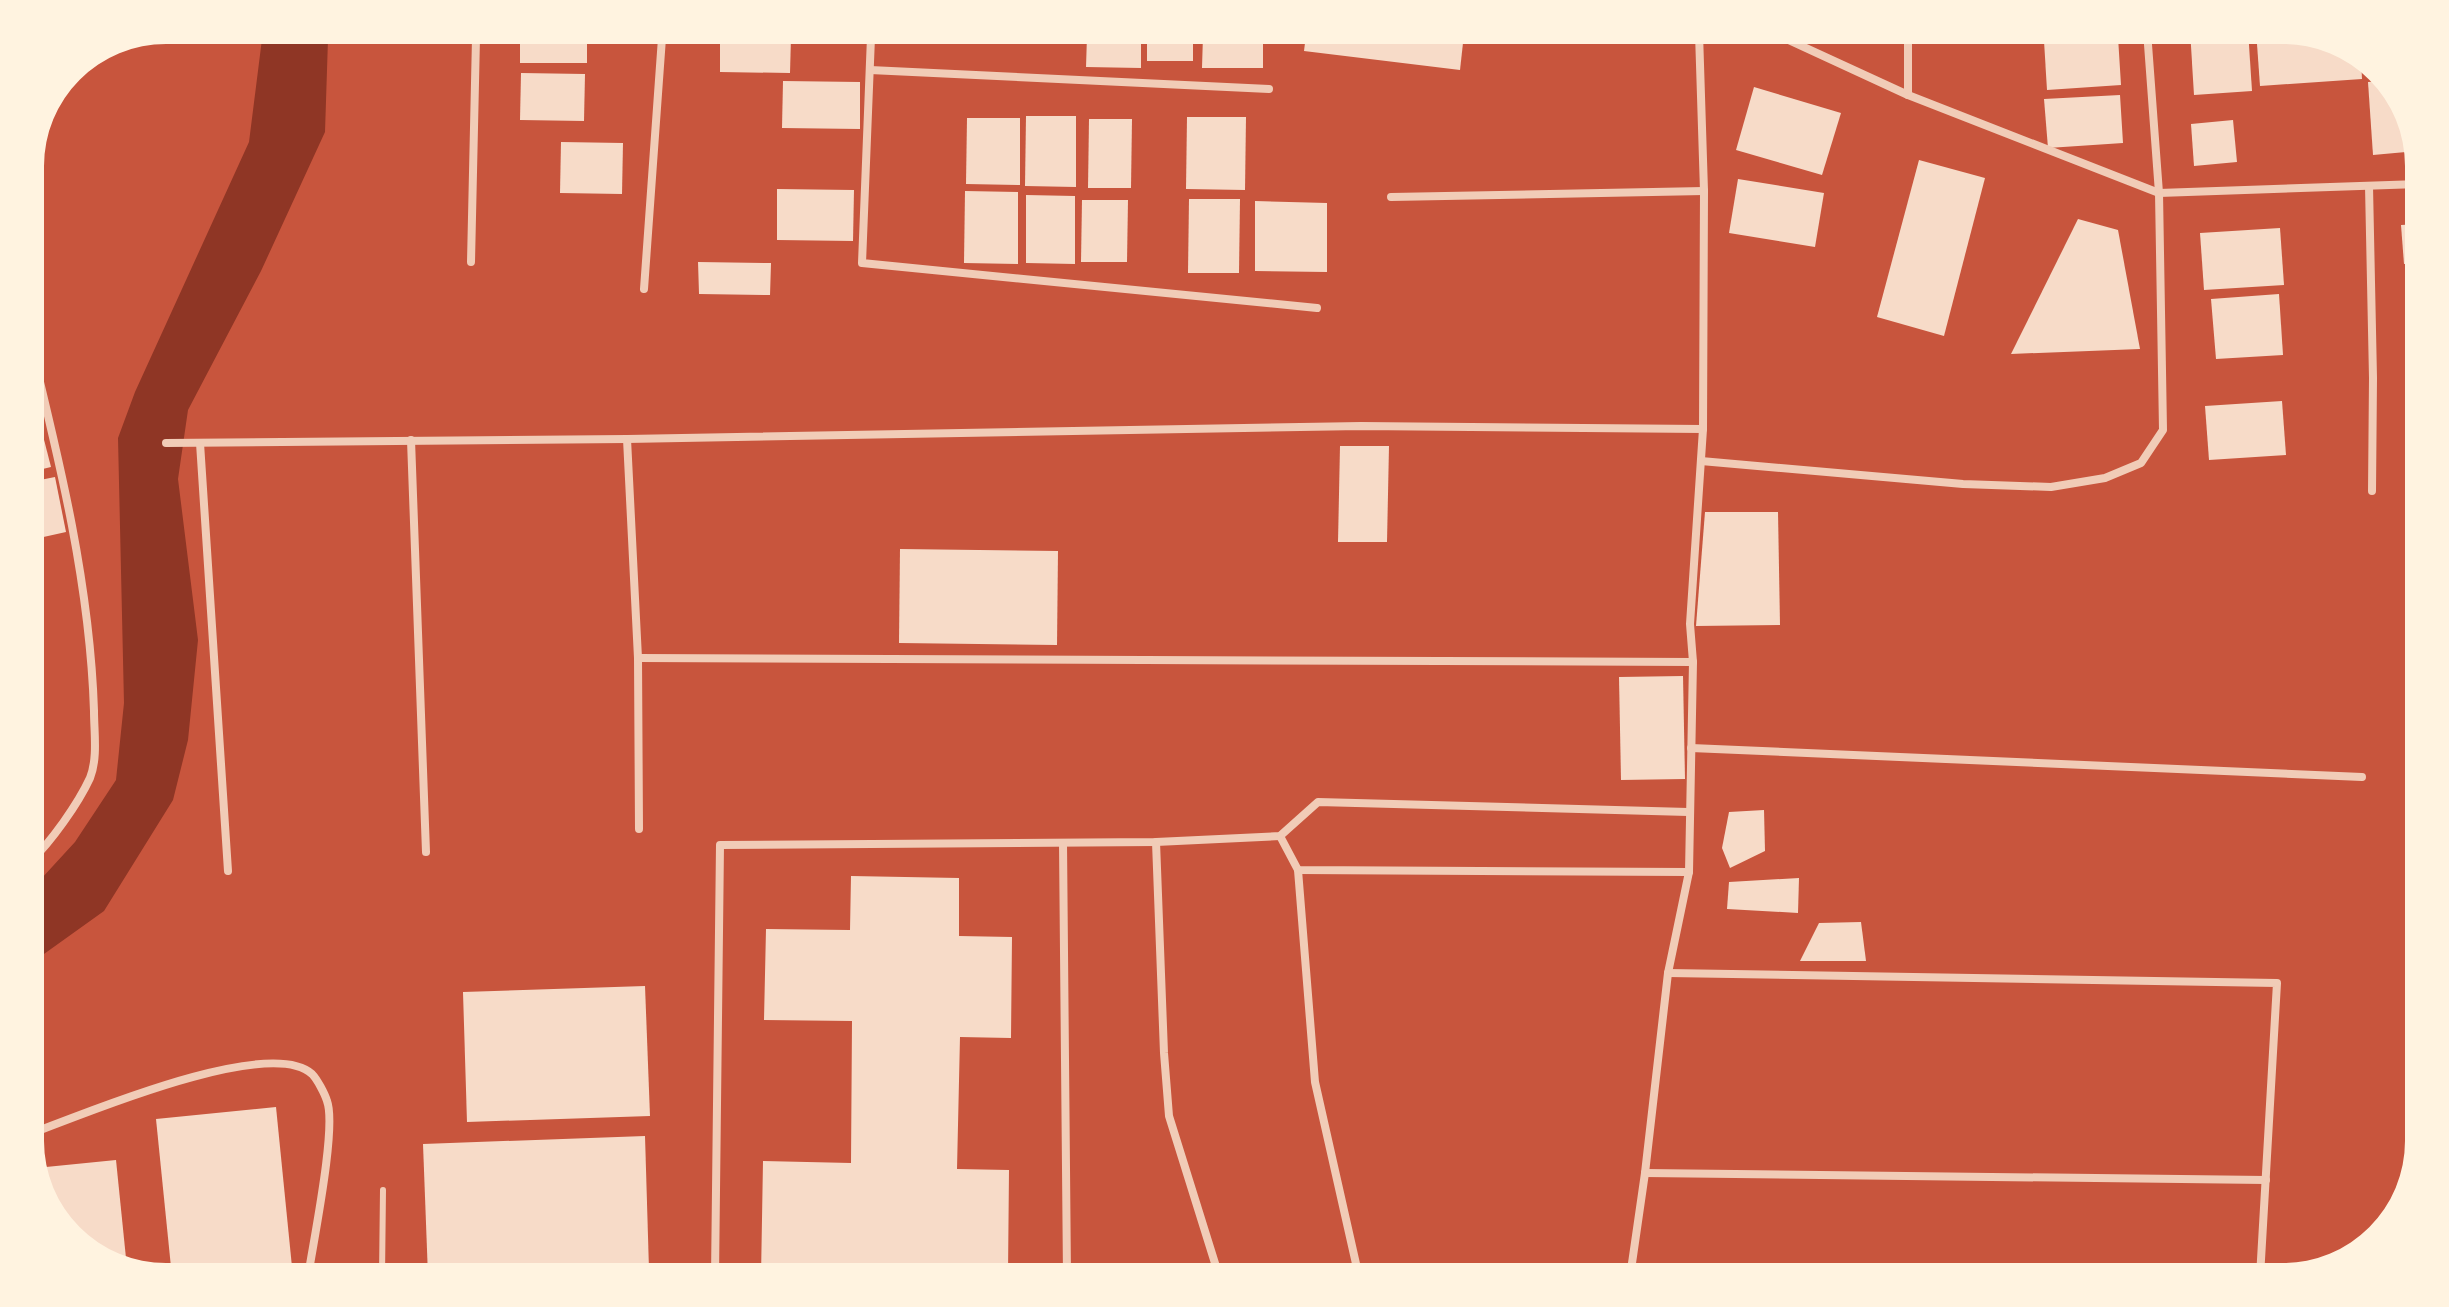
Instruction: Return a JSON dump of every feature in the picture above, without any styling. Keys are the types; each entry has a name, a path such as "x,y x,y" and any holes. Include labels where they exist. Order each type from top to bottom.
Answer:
{"street":[{"path":"471,262 476,44"},
{"path":"644,289 662,44"},
{"path":"871,44 862,263 1317,308"},
{"path":"1632,1263 1668,973 1689,872 1693,662 1690,624 1703,429 1704,191 1699,44"},
{"path":"1797,44 1908,95 2159,193 2405,185"},
{"path":"1908,44 1908,95"},
{"path":"1701,461 1963,484 2051,487 2105,478 2141,463 2163,430 2159,193 2148,44"},
{"path":"870,70 1269,89"},
{"path":"2369,186 2372,491"},
{"path":"1391,197 1704,191"},
{"path":"44,399 69,503 80,571 93,665 95,751 91,776 44,846"},
{"path":"166,443 627,439 1361,426 1703,429"},
{"path":"627,439 638,658 639,829"},
{"path":"411,440 426,852"},
{"path":"200,443 228,871"},
{"path":"638,658 1693,662"},
{"path":"1691,748 2362,777"},
{"path":"715,1263 720,845 1156,842 1280,836 1318,802 1688,812"},
{"path":"1280,836 1298,870 1315,1082 1356,1263"},
{"path":"1156,842 1169,1116 1215,1263"},
{"path":"1063,843 1067,1263"},
{"path":"1298,870 1689,872"},
{"path":"1668,973 2277,983 2261,1263"},
{"path":"44,1129 150,1089 234,1066 283,1063 311,1074 328,1102 330,1127 310,1263"},
{"path":"1645,1173 2266,1180"}],"lane":[{"path":"382,1263 383,1190"}],"shaded area":[{"path":"261,44 328,44 325,132 261,271 188,410 178,479 198,640 188,740 173,800 104,911 44,954 44,876 75,842 116,780 124,703 118,438 135,392 249,142"}],"building":[{"path":"520,44 587,44 587,63 520,63"},
{"path":"720,44 791,44 790,73 720,72"},
{"path":"1087,44 1141,44 1141,68 1086,67"},
{"path":"1147,44 1193,44 1193,61 1147,61"},
{"path":"1203,44 1263,44 1263,68 1202,68"},
{"path":"1305,44 1463,44 1460,70 1304,51"},
{"path":"2044,44 2118,44 2121,85 2047,90"},
{"path":"2191,44 2249,44 2252,91 2194,95"},
{"path":"2257,44 2307,46 2322,50 2362,73 2362,79 2260,86"},
{"path":"521,73 585,74 584,121 520,120"},
{"path":"783,81 860,82 860,129 782,128"},
{"path":"2368,82 2375,86 2392,112 2404,152 2373,155"},
{"path":"1754,87 1841,113 1822,175 1736,150"},
{"path":"2120,95 2123,143 2048,148 2044,99"},
{"path":"1026,116 1076,116 1076,187 1025,186"},
{"path":"1187,117 1246,117 1245,190 1186,189"},
{"path":"967,118 1020,118 1020,185 966,184"},
{"path":"1089,119 1132,119 1131,188 1088,188"},
{"path":"2233,120 2237,162 2194,166 2191,124"},
{"path":"561,142 623,143 622,194 560,193"},
{"path":"1919,160 1985,178 1944,336 1877,317"},
{"path":"1738,179 1824,193 1815,247 1729,233"},
{"path":"777,189 854,190 853,241 777,240"},
{"path":"965,191 1018,192 1018,264 964,263"},
{"path":"1026,195 1075,196 1075,264 1026,263"},
{"path":"1189,199 1240,199 1239,273 1188,273"},
{"path":"1082,200 1128,200 1127,262 1081,262"},
{"path":"1255,201 1327,203 1327,272 1255,271"},
{"path":"2078,219 2118,230 2140,349 2011,354"},
{"path":"2401,225 2405,225 2405,264 2404,264"},
{"path":"2280,228 2284,285 2204,290 2200,233"},
{"path":"698,262 771,263 770,295 699,294"},
{"path":"2279,294 2283,355 2216,359 2211,299"},
{"path":"2282,401 2286,455 2209,460 2205,406"},
{"path":"44,440 51,467 44,469"},
{"path":"1340,446 1389,446 1387,542 1338,542"},
{"path":"55,477 66,532 44,537 44,479"},
{"path":"1705,512 1778,512 1780,625 1696,626"},
{"path":"900,549 1058,551 1057,645 899,643"},
{"path":"1683,676 1685,779 1621,780 1619,677"},
{"path":"1764,810 1765,851 1730,868 1722,848 1729,812"},
{"path":"851,876 959,878 959,936 1012,937 1011,1038 960,1037 957,1169 1009,1170 1008,1263 761,1263 763,1161 851,1163 852,1021 764,1020 766,929 850,930"},
{"path":"1799,878 1798,913 1727,909 1729,882"},
{"path":"1861,922 1866,961 1800,961 1819,923"},
{"path":"645,986 650,1116 467,1122 463,992"},
{"path":"276,1107 292,1263 171,1263 156,1119"},
{"path":"645,1136 649,1263 428,1263 423,1144"},
{"path":"116,1160 126,1256 98,1242 74,1221 57,1195 47,1167"}]}
